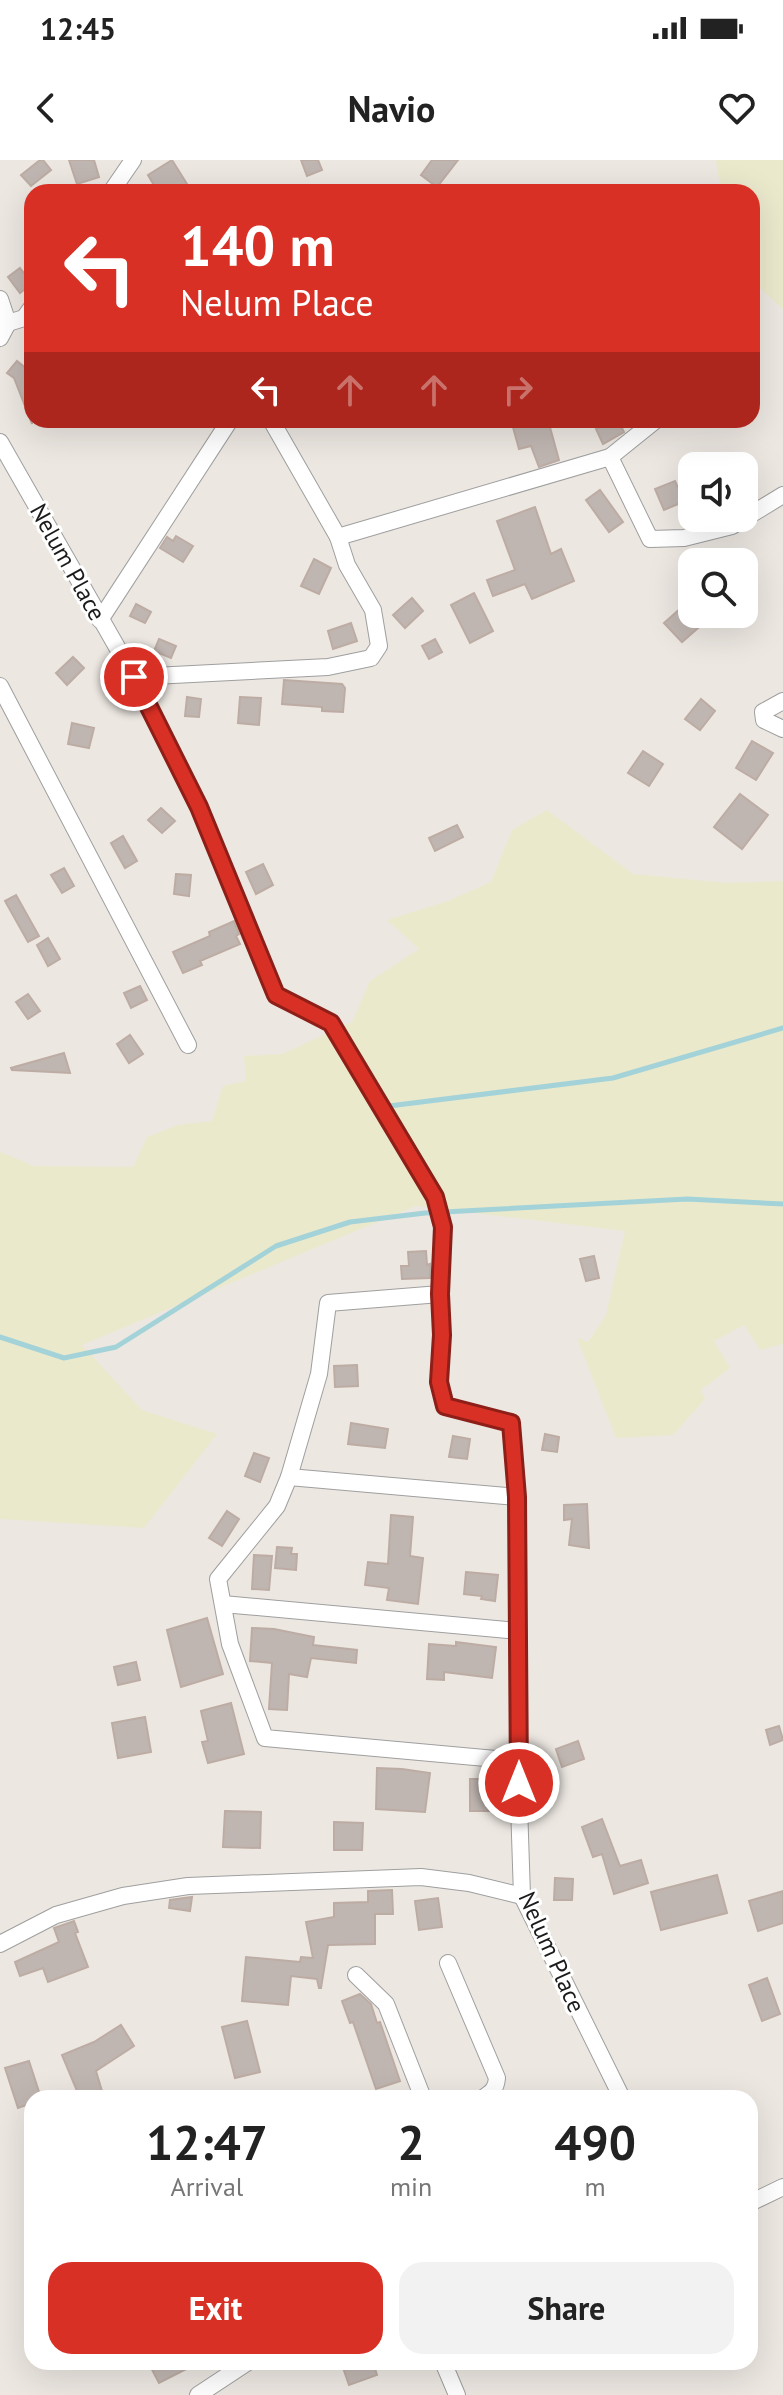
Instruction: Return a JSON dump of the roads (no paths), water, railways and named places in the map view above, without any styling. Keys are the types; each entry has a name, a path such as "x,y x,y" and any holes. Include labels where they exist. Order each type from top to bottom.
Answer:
{"street":[{"path":"116,184 133,160"},
{"path":"0,299 4,331 24,318"},
{"path":"100,620 225,428"},
{"path":"134,677 328,667 371,658 379,646 373,610 347,565 338,537 276,428"},
{"path":"338,537 610,457 646,428"},
{"name":"Nelum Place","path":"0,442 134,677 199,807 276,995 331,1023 435,1197 443,1227 439,1382 445,1406 511,1423 517,1497 522,1896 618,2090"},
{"path":"610,457 650,539 684,538 732,526 783,495"},
{"path":"0,686 188,1045"},
{"path":"783,701 763,712 764,720 783,729"},
{"path":"440,1294 328,1303 319,1374 289,1477 277,1506 218,1579 230,1644 265,1738 519,1761"},
{"path":"289,1477 517,1497"},
{"path":"223,1604 518,1631"},
{"path":"0,1944 56,1915 123,1896 188,1886 421,1877 469,1883 522,1896"},
{"path":"448,1963 497,2078 493,2090"},
{"path":"356,1975 386,2004 420,2090"},
{"path":"758,2199 783,2187"},
{"path":"198,2395 236,2370"},
{"path":"446,2370 457,2395"}],"waterway":[{"path":"389,1106 613,1078 783,1028"},
{"path":"0,1337 64,1358 116,1347 276,1246 350,1222 425,1213 687,1199 783,1204"}]}
